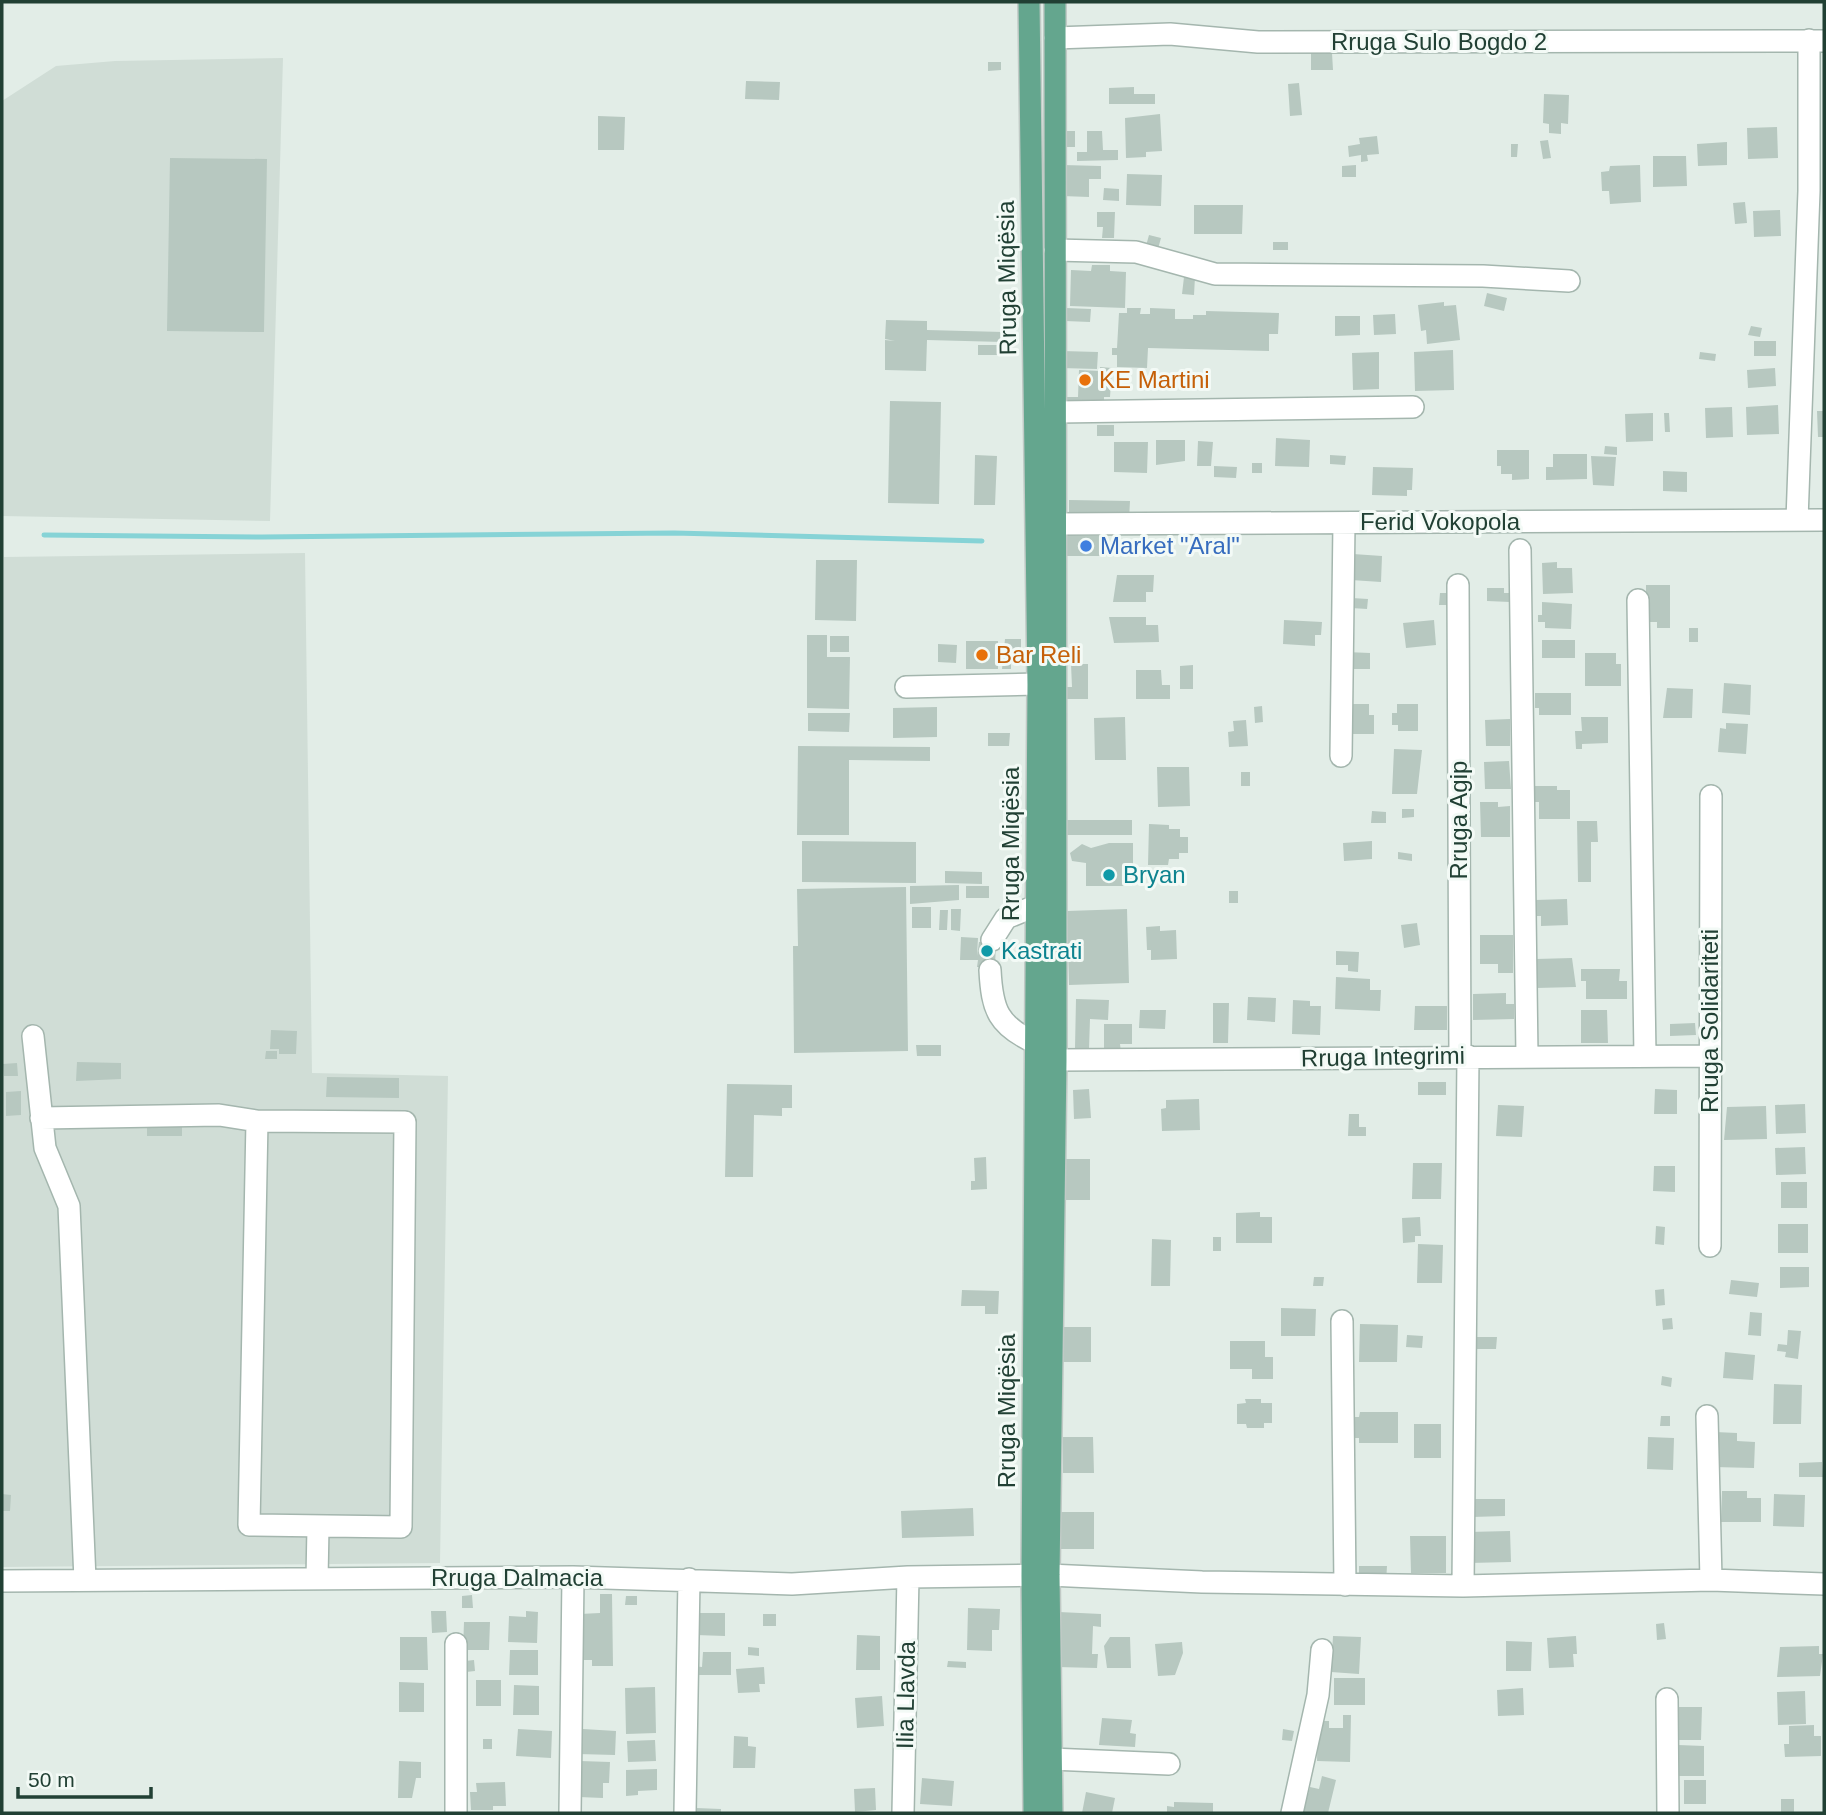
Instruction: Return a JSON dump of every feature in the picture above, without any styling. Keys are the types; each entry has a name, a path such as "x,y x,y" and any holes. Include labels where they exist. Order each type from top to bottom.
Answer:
{"main road":[{"name":"Rruga Miqësia","path":"1029,2 1038,684 1036,1043 1041,1575 1052,1813"},
{"name":"Rruga Miqësia","path":"1034,1813 1056,1060 1055,2"}],"street":[{"name":"Rruga Sulo Bogdo 2","path":"1055,31 1170,34 1258,42 1817,40"},
{"path":"1797,520 1817,40"},
{"path":"1055,250 1136,252 1215,274 1483,276 1569,281"},
{"path":"1057,412 1413,407"},
{"name":"Ferid Vokopola","path":"1056,524 1824,520"},
{"path":"1341,756 1344,523"},
{"path":"1520,550 1527,1056"},
{"name":"Rruga Agip","path":"1458,585 1464,1056 1463,1586"},
{"path":"1638,600 1644,1056"},
{"path":"906,687 1038,684"},
{"name":"Rruga Solidariteti","path":"1710,1246 1711,796"},
{"path":"992,940 1006,919 1038,905"},
{"path":"990,970 992,997 1002,1020 1010,1029 1036,1043"},
{"path":"33,1036 45,1148 69,1206 85,1580"},
{"name":"Rruga Integrimi","path":"1056,1060 1710,1056"},
{"path":"41,1118 219,1115 257,1121 405,1122 401,1527 249,1525 257,1121"},
{"path":"1342,1321 1345,1585"},
{"path":"1707,1416 1712,1580"},
{"path":"317,1579 318,1527"},
{"name":"Rruga Dalmacia","path":"2,1581 573,1577 792,1584 908,1577 1041,1575 1202,1583 1345,1585 1463,1586 1712,1580 1824,1584"},
{"path":"570,1813 573,1577"},
{"name":"Ilia Llavda","path":"903,1813 908,1577"},
{"path":"685,1813 689,1579"},
{"path":"456,1644 456,1813"},
{"path":"1292,1813 1318,1695 1322,1650"},
{"path":"1667,1699 1668,1813"},
{"path":"1051,1759 1168,1764"}],"shaded area":[{"path":"283,58 270,521 2,516 2,101 56,66 115,61"},
{"path":"305,553 312,1073 448,1076 440,1563 2,1567 4,557"}],"building":[{"path":"1311,53 1332,53 1333,70 1311,70"},
{"path":"988,62 1001,62 1001,70 988,71"},
{"path":"746,81 780,82 779,100 745,99"},
{"path":"1299,83 1302,115 1290,116 1288,84"},
{"path":"1134,87 1134,94 1155,94 1155,104 1109,104 1109,88"},
{"path":"1544,94 1569,95 1568,124 1561,123 1561,134 1549,133 1549,124 1543,123"},
{"path":"1160,114 1162,151 1146,152 1146,157 1126,158 1125,118"},
{"path":"598,116 625,117 624,150 598,150"},
{"path":"1777,127 1778,158 1748,159 1747,128"},
{"path":"1065,131 1075,131 1075,147 1065,147"},
{"path":"1087,131 1102,131 1103,150 1118,150 1118,160 1077,161 1077,152 1087,152"},
{"path":"1377,136 1379,154 1367,155 1368,161 1361,162 1361,155 1349,157 1348,146 1360,144 1359,138"},
{"path":"1548,140 1551,158 1543,159 1540,141"},
{"path":"1727,142 1727,165 1698,166 1697,144"},
{"path":"1511,144 1518,144 1517,157 1511,157"},
{"path":"1653,156 1686,156 1687,186 1653,187"},
{"path":"170,158 267,159 264,332 167,331"},
{"path":"1063,165 1101,166 1101,179 1089,179 1089,197 1062,196"},
{"path":"1356,165 1356,177 1342,177 1342,166"},
{"path":"1640,165 1641,202 1610,204 1609,191 1602,191 1601,172 1609,171 1610,166"},
{"path":"1127,174 1162,175 1161,206 1126,205"},
{"path":"1104,188 1119,189 1119,201 1103,200"},
{"path":"1745,202 1747,223 1735,224 1733,203"},
{"path":"1194,205 1243,205 1242,234 1194,234"},
{"path":"1780,210 1781,236 1754,237 1753,211"},
{"path":"1097,212 1115,212 1114,238 1102,238 1103,227 1097,227"},
{"path":"1149,235 1161,238 1156,256 1144,253"},
{"path":"1273,242 1288,242 1288,250 1273,250"},
{"path":"1092,265 1110,265 1110,271 1126,272 1125,308 1070,306 1071,270 1091,271"},
{"path":"1184,277 1195,277 1194,295 1182,294"},
{"path":"1487,293 1507,298 1504,311 1484,306"},
{"path":"1444,302 1444,306 1456,305 1460,340 1427,344 1426,330 1421,331 1418,305"},
{"path":"1066,308 1091,309 1090,322 1065,321"},
{"path":"1127,308 1141,308 1140,314 1150,314 1150,308 1175,309 1175,319 1193,319 1193,315 1206,315 1206,311 1279,313 1278,334 1269,334 1269,351 1148,348 1147,368 1117,367 1117,355 1112,355 1112,348 1117,348 1119,313 1127,313"},
{"path":"1395,314 1396,334 1374,335 1373,315"},
{"path":"1335,316 1360,316 1360,335 1335,336"},
{"path":"886,320 927,321 927,330 1003,332 1003,342 927,340 926,371 885,370 885,340 895,341 885,339"},
{"path":"1751,326 1762,328 1760,337 1748,335"},
{"path":"1754,341 1776,341 1776,356 1754,356"},
{"path":"978,345 998,345 999,355 978,355"},
{"path":"1453,350 1454,390 1415,391 1414,352"},
{"path":"1062,351 1098,352 1097,369 1061,368"},
{"path":"1379,352 1379,389 1353,390 1352,353"},
{"path":"1700,352 1716,354 1715,361 1699,359"},
{"path":"1100,367 1112,368 1110,397 1104,397 1104,409 1066,407 1067,397 1078,397 1079,370 1100,371"},
{"path":"1775,368 1776,386 1748,388 1747,370"},
{"path":"890,401 941,402 939,504 888,503"},
{"path":"1778,405 1779,434 1747,435 1746,407"},
{"path":"1732,407 1733,437 1706,438 1705,408"},
{"path":"1817,411 1824,411 1824,437 1818,437"},
{"path":"1653,413 1653,441 1626,442 1625,414"},
{"path":"1664,413 1669,413 1670,432 1665,432"},
{"path":"1097,425 1114,425 1114,436 1097,436"},
{"path":"1276,438 1310,440 1309,467 1275,466"},
{"path":"1156,440 1185,440 1185,461 1156,465"},
{"path":"1198,441 1213,442 1211,466 1197,466"},
{"path":"1114,442 1148,442 1147,473 1114,472"},
{"path":"1605,446 1617,447 1617,455 1604,454"},
{"path":"1497,450 1529,450 1529,479 1512,480 1512,474 1501,474 1501,466 1497,466"},
{"path":"1553,454 1587,454 1587,479 1546,480 1546,467 1553,467"},
{"path":"975,455 997,456 995,505 974,505"},
{"path":"1330,455 1346,456 1345,465 1330,464"},
{"path":"1591,456 1616,457 1614,486 1593,485"},
{"path":"1252,463 1262,463 1262,473 1252,473"},
{"path":"1214,466 1237,467 1236,478 1214,477"},
{"path":"1373,467 1413,468 1412,490 1407,490 1407,496 1372,495"},
{"path":"1663,471 1687,472 1687,492 1663,491"},
{"path":"1069,500 1130,501 1129,520 1069,520"},
{"name":"Market \"Aral\"","path":"1066,536 1107,536 1107,556 1065,556"},
{"path":"1353,554 1382,556 1381,582 1351,580"},
{"path":"816,560 857,560 856,621 815,620"},
{"path":"1557,562 1557,568 1572,568 1573,593 1543,594 1542,563"},
{"path":"1117,575 1154,575 1153,592 1146,592 1146,602 1113,602"},
{"path":"1646,585 1670,585 1670,628 1657,628 1657,622 1646,622"},
{"path":"1487,588 1504,588 1504,593 1510,593 1510,602 1487,601"},
{"path":"1440,593 1448,593 1448,605 1439,605"},
{"path":"1352,598 1368,599 1367,609 1351,608"},
{"path":"1542,602 1572,604 1571,629 1545,628 1545,622 1538,622 1538,615 1542,615"},
{"path":"1109,617 1146,617 1146,625 1158,625 1159,642 1114,643"},
{"path":"1284,620 1322,622 1321,635 1315,635 1315,646 1283,644"},
{"path":"1434,620 1436,645 1406,648 1403,623"},
{"path":"1689,628 1698,628 1698,642 1689,642"},
{"path":"807,635 827,635 827,657 850,657 849,709 807,708"},
{"path":"830,636 849,636 849,652 830,652"},
{"path":"1005,639 1021,639 1021,653 1016,653 1016,664 1011,664 1011,669 1002,669"},
{"path":"1542,640 1575,640 1575,658 1542,658"},
{"name":"Bar Reli","path":"966,641 998,641 998,669 966,669"},
{"path":"938,644 957,645 956,663 938,662"},
{"path":"1346,652 1370,653 1370,669 1346,669"},
{"path":"1585,653 1616,653 1616,664 1621,664 1621,686 1585,686"},
{"path":"1071,664 1088,664 1088,699 1067,699 1066,687 1072,687"},
{"path":"1193,665 1193,689 1180,689 1180,666"},
{"path":"1136,670 1161,670 1162,685 1170,685 1170,699 1136,699"},
{"path":"1724,683 1751,685 1750,715 1722,713"},
{"path":"1667,688 1693,689 1692,718 1663,718"},
{"path":"1535,693 1571,693 1571,715 1539,715 1539,708 1535,708"},
{"path":"1348,704 1369,704 1369,715 1374,715 1374,734 1348,734"},
{"path":"1397,704 1418,704 1418,731 1398,731 1398,725 1392,725 1392,713 1397,713"},
{"path":"1262,706 1263,722 1255,723 1254,707"},
{"path":"937,707 937,737 893,738 893,708"},
{"path":"808,713 850,713 849,732 808,731"},
{"path":"1125,717 1126,760 1095,760 1094,718"},
{"path":"1581,717 1608,717 1608,743 1582,744 1582,749 1576,749 1575,731 1582,731"},
{"path":"1510,719 1510,746 1486,746 1485,720"},
{"path":"1246,720 1248,746 1229,747 1228,732 1234,731 1233,721"},
{"path":"1726,723 1748,724 1746,754 1718,752 1720,728 1726,729"},
{"path":"988,733 1010,733 1009,746 988,746"},
{"path":"798,746 930,747 930,761 849,760 849,835 797,835"},
{"path":"1394,749 1422,750 1417,794 1392,794"},
{"path":"1509,761 1511,789 1485,789 1484,762"},
{"path":"1157,767 1189,767 1190,806 1158,807"},
{"path":"1241,772 1250,772 1250,786 1241,786"},
{"path":"1533,786 1557,786 1557,790 1570,790 1570,819 1539,819 1539,802 1533,802"},
{"path":"1480,802 1498,802 1498,807 1510,806 1510,837 1481,837"},
{"path":"1402,809 1414,809 1414,817 1402,818"},
{"path":"1372,811 1386,812 1386,823 1371,823"},
{"path":"1065,820 1132,820 1132,835 1065,835"},
{"path":"1577,821 1597,821 1598,842 1591,842 1591,882 1578,882"},
{"path":"1149,824 1169,825 1169,829 1180,829 1180,837 1188,837 1188,853 1179,853 1179,859 1169,859 1168,865 1148,865"},
{"path":"802,841 916,842 916,883 802,882"},
{"path":"1372,841 1372,859 1344,861 1343,843"},
{"name":"Bryan","path":"1109,843 1133,843 1133,886 1086,886 1086,863 1072,861 1070,853 1082,844 1091,848"},
{"path":"1398,852 1412,854 1412,861 1398,859"},
{"path":"945,871 982,872 982,884 945,883"},
{"path":"959,885 959,900 910,904 910,886"},
{"path":"966,886 989,886 989,898 966,898"},
{"path":"906,887 908,1051 794,1053 793,946 798,946 797,889"},
{"path":"1229,891 1238,891 1238,903 1229,903"},
{"path":"1567,899 1568,925 1541,926 1541,916 1536,916 1535,900"},
{"path":"912,907 931,907 931,928 912,928"},
{"path":"951,909 961,909 960,931 951,930"},
{"path":"1127,909 1129,983 1069,985 1067,911"},
{"path":"940,910 948,910 947,930 939,930"},
{"path":"1417,923 1420,945 1404,948 1401,925"},
{"path":"1160,926 1160,931 1176,930 1177,959 1151,960 1151,950 1147,950 1146,927"},
{"path":"1480,935 1513,935 1513,973 1498,973 1498,964 1480,964"},
{"path":"961,937 978,938 977,956 979,942 996,942 995,967 977,967 978,960 960,960"},
{"path":"1336,951 1359,952 1358,972 1348,971 1348,965 1336,965"},
{"path":"1572,958 1576,987 1536,988 1536,959"},
{"path":"1581,969 1620,969 1619,981 1627,981 1627,999 1586,999 1586,981 1581,981"},
{"path":"1336,977 1370,979 1370,990 1381,990 1380,1011 1335,1009"},
{"path":"1506,993 1506,1004 1514,1004 1514,1019 1473,1020 1473,994"},
{"path":"1248,997 1276,998 1275,1022 1247,1020"},
{"path":"1076,999 1109,1000 1108,1020 1090,1019 1089,1049 1075,1048"},
{"path":"1293,1000 1310,1001 1310,1006 1321,1006 1320,1035 1292,1034"},
{"path":"1213,1003 1229,1003 1228,1043 1213,1043"},
{"path":"1415,1006 1447,1006 1447,1030 1414,1030"},
{"path":"1140,1010 1166,1010 1165,1029 1139,1028"},
{"path":"1581,1010 1607,1010 1608,1043 1581,1043"},
{"path":"1695,1023 1696,1035 1670,1036 1670,1024"},
{"path":"1104,1024 1132,1024 1132,1044 1120,1044 1121,1052 1104,1052"},
{"path":"271,1030 297,1031 296,1054 279,1054 279,1049 270,1049"},
{"path":"916,1045 941,1045 941,1056 917,1056"},
{"path":"266,1051 277,1051 277,1059 265,1059"},
{"path":"77,1062 121,1063 121,1079 76,1081"},
{"path":"17,1063 18,1076 4,1076 3,1064"},
{"path":"327,1077 399,1078 399,1098 326,1097"},
{"path":"1418,1082 1446,1082 1446,1095 1418,1095"},
{"path":"727,1084 792,1085 792,1108 782,1108 782,1116 754,1115 753,1177 725,1177"},
{"path":"1089,1089 1091,1118 1074,1119 1073,1090"},
{"path":"1655,1089 1677,1090 1677,1114 1654,1114"},
{"path":"21,1091 21,1115 6,1116 6,1092"},
{"path":"1199,1099 1200,1130 1162,1131 1161,1109 1166,1108 1166,1100"},
{"path":"1805,1104 1806,1133 1776,1134 1775,1105"},
{"path":"1498,1105 1524,1106 1522,1137 1496,1136"},
{"path":"1766,1106 1767,1139 1724,1140 1727,1107"},
{"path":"1349,1114 1359,1114 1359,1127 1366,1127 1366,1136 1348,1136"},
{"path":"182,1126 182,1136 147,1136 147,1127"},
{"path":"1805,1147 1806,1174 1776,1175 1775,1148"},
{"path":"986,1157 987,1189 971,1190 971,1181 975,1181 974,1158"},
{"path":"1059,1159 1090,1159 1090,1200 1058,1200"},
{"path":"1413,1163 1442,1163 1441,1199 1412,1199"},
{"path":"1654,1166 1675,1166 1675,1192 1653,1191"},
{"path":"1781,1182 1807,1182 1807,1208 1781,1208"},
{"path":"1260,1212 1260,1217 1272,1217 1272,1243 1236,1243 1236,1213"},
{"path":"1420,1217 1421,1236 1415,1236 1415,1242 1403,1243 1402,1218"},
{"path":"1778,1224 1808,1224 1808,1253 1778,1253"},
{"path":"1656,1226 1665,1227 1664,1245 1655,1244"},
{"path":"1213,1237 1221,1237 1221,1251 1213,1251"},
{"path":"1152,1239 1171,1240 1170,1286 1151,1286"},
{"path":"1418,1244 1443,1245 1442,1283 1417,1283"},
{"path":"1780,1267 1809,1267 1809,1287 1780,1288"},
{"path":"1314,1277 1324,1277 1323,1286 1313,1286"},
{"path":"1731,1280 1759,1283 1757,1297 1729,1294"},
{"path":"1664,1289 1665,1305 1656,1306 1655,1290"},
{"path":"962,1290 999,1291 998,1314 985,1314 985,1306 961,1306"},
{"path":"1281,1308 1316,1309 1315,1336 1281,1336"},
{"path":"1750,1312 1762,1313 1761,1336 1748,1335"},
{"path":"1672,1318 1673,1329 1663,1330 1662,1319"},
{"path":"1360,1324 1398,1325 1397,1362 1359,1362"},
{"path":"1058,1327 1091,1327 1091,1362 1058,1362"},
{"path":"1788,1330 1801,1331 1798,1359 1785,1357 1786,1352 1777,1351 1778,1344 1787,1345"},
{"path":"1407,1335 1423,1336 1422,1348 1406,1347"},
{"path":"1472,1337 1497,1337 1496,1349 1472,1349"},
{"path":"1230,1341 1265,1341 1265,1357 1273,1357 1273,1379 1252,1379 1252,1369 1230,1369"},
{"path":"1725,1352 1755,1355 1753,1380 1723,1378"},
{"path":"1662,1376 1672,1378 1671,1387 1661,1385"},
{"path":"1774,1384 1802,1385 1801,1424 1773,1424"},
{"path":"1245,1399 1261,1399 1261,1403 1272,1403 1272,1423 1264,1423 1264,1428 1247,1428 1246,1424 1237,1424 1237,1404 1246,1403"},
{"path":"1360,1412 1398,1412 1398,1443 1359,1443 1359,1438 1346,1438 1347,1417 1359,1417"},
{"path":"1661,1416 1670,1416 1670,1426 1660,1426"},
{"path":"1414,1424 1441,1424 1441,1458 1414,1458"},
{"path":"1715,1432 1737,1433 1737,1441 1755,1442 1754,1468 1714,1467"},
{"path":"1063,1437 1093,1437 1094,1473 1063,1473"},
{"path":"1648,1437 1674,1438 1673,1470 1647,1469"},
{"path":"1822,1462 1823,1477 1799,1477 1799,1463"},
{"path":"1722,1491 1747,1491 1747,1498 1761,1498 1761,1522 1721,1522"},
{"path":"2,1494 11,1495 10,1511 2,1511"},
{"path":"1774,1494 1805,1495 1804,1527 1773,1526"},
{"path":"1472,1499 1505,1499 1505,1516 1472,1517"},
{"path":"973,1508 974,1536 902,1538 901,1511"},
{"path":"1061,1512 1094,1512 1094,1549 1061,1549"},
{"path":"1510,1531 1511,1562 1469,1563 1468,1532"},
{"path":"1410,1536 1446,1536 1446,1573 1411,1573"},
{"path":"1359,1566 1387,1566 1386,1582 1359,1581"},
{"path":"600,1594 612,1594 613,1666 592,1666 592,1660 580,1660 580,1614 600,1613"},
{"path":"472,1595 473,1608 462,1608 462,1596"},
{"path":"626,1596 637,1596 637,1605 625,1605"},
{"path":"968,1608 1000,1609 999,1630 992,1630 992,1651 967,1650"},
{"path":"431,1611 446,1611 447,1632 432,1633"},
{"path":"526,1611 538,1612 537,1643 508,1642 509,1616 526,1617"},
{"path":"1059,1612 1101,1614 1101,1627 1093,1626 1092,1654 1098,1654 1097,1668 1057,1667"},
{"path":"696,1613 725,1613 725,1636 696,1635"},
{"path":"763,1614 776,1614 776,1626 763,1626"},
{"path":"464,1622 490,1622 489,1650 463,1650"},
{"path":"1664,1623 1666,1639 1657,1640 1656,1624"},
{"path":"857,1635 880,1636 880,1670 856,1670"},
{"path":"1333,1636 1361,1637 1359,1674 1331,1672"},
{"path":"1576,1636 1577,1654 1573,1654 1574,1667 1549,1668 1547,1638"},
{"path":"400,1637 427,1637 428,1670 400,1670"},
{"path":"1110,1637 1130,1637 1131,1668 1107,1668 1104,1646"},
{"path":"1506,1641 1532,1642 1531,1671 1506,1671"},
{"path":"1182,1642 1183,1653 1175,1675 1158,1676 1155,1644"},
{"path":"1819,1646 1819,1654 1823,1654 1820,1676 1777,1677 1780,1647"},
{"path":"748,1647 759,1648 759,1656 748,1655"},
{"path":"510,1650 538,1650 538,1675 509,1675"},
{"path":"703,1652 731,1652 731,1675 693,1675 693,1666 702,1667"},
{"path":"474,1660 475,1671 466,1672 465,1661"},
{"path":"948,1661 966,1662 966,1668 947,1667"},
{"path":"764,1667 765,1684 759,1684 760,1692 738,1693 736,1669"},
{"path":"1334,1678 1365,1678 1365,1705 1334,1705"},
{"path":"476,1680 501,1680 501,1706 476,1706"},
{"path":"399,1682 424,1683 424,1712 399,1712"},
{"path":"514,1685 539,1686 539,1715 513,1715"},
{"path":"655,1687 656,1733 626,1734 625,1688"},
{"path":"1523,1688 1524,1715 1498,1716 1497,1690"},
{"path":"1805,1691 1806,1724 1778,1725 1777,1692"},
{"path":"882,1696 884,1726 857,1728 855,1698"},
{"path":"1677,1707 1702,1707 1701,1740 1677,1740"},
{"path":"1343,1715 1351,1715 1350,1762 1317,1761 1318,1721 1329,1721 1329,1728 1343,1728"},
{"path":"1102,1718 1132,1720 1130,1733 1136,1734 1135,1747 1099,1745"},
{"path":"1814,1725 1814,1736 1821,1736 1821,1756 1785,1757 1784,1744 1789,1744 1789,1726"},
{"path":"518,1729 552,1731 551,1758 516,1756"},
{"path":"583,1729 616,1731 615,1755 578,1754"},
{"path":"1283,1729 1294,1731 1292,1741 1282,1740"},
{"path":"734,1736 748,1737 748,1746 756,1747 755,1768 733,1768"},
{"path":"483,1739 492,1739 492,1749 483,1749"},
{"path":"655,1740 656,1761 628,1762 627,1741"},
{"path":"1678,1745 1704,1746 1704,1776 1677,1776"},
{"path":"399,1761 421,1762 421,1778 416,1778 412,1798 398,1798"},
{"path":"580,1761 610,1762 609,1783 603,1783 603,1798 579,1797"},
{"path":"657,1769 657,1790 638,1791 638,1795 626,1796 626,1770"},
{"path":"1322,1776 1336,1780 1328,1813 1303,1813 1310,1787 1319,1789"},
{"path":"922,1778 954,1781 952,1806 920,1804"},
{"path":"1684,1780 1706,1780 1706,1804 1684,1804"},
{"path":"505,1782 506,1806 493,1806 493,1810 471,1810 470,1792 477,1792 476,1783"},
{"path":"875,1788 876,1810 855,1812 854,1789"},
{"path":"1086,1792 1115,1798 1112,1813 1082,1813"},
{"path":"1781,1799 1794,1799 1794,1813 1781,1813"},
{"path":"1174,1802 1213,1803 1213,1813 1167,1813 1167,1806 1174,1807"},
{"path":"696,1808 721,1809 721,1813 696,1813"}],"waterway":[{"path":"44,535 262,537 674,533 982,541"}],"place":[{"name":"KE Martini","path":"1085,380"},
{"name":"Market \"Aral\"","path":"1086,546"},
{"name":"Bar Reli","path":"982,655"},
{"name":"Bryan","path":"1109,875"},
{"name":"Kastrati","path":"987,951"}]}
